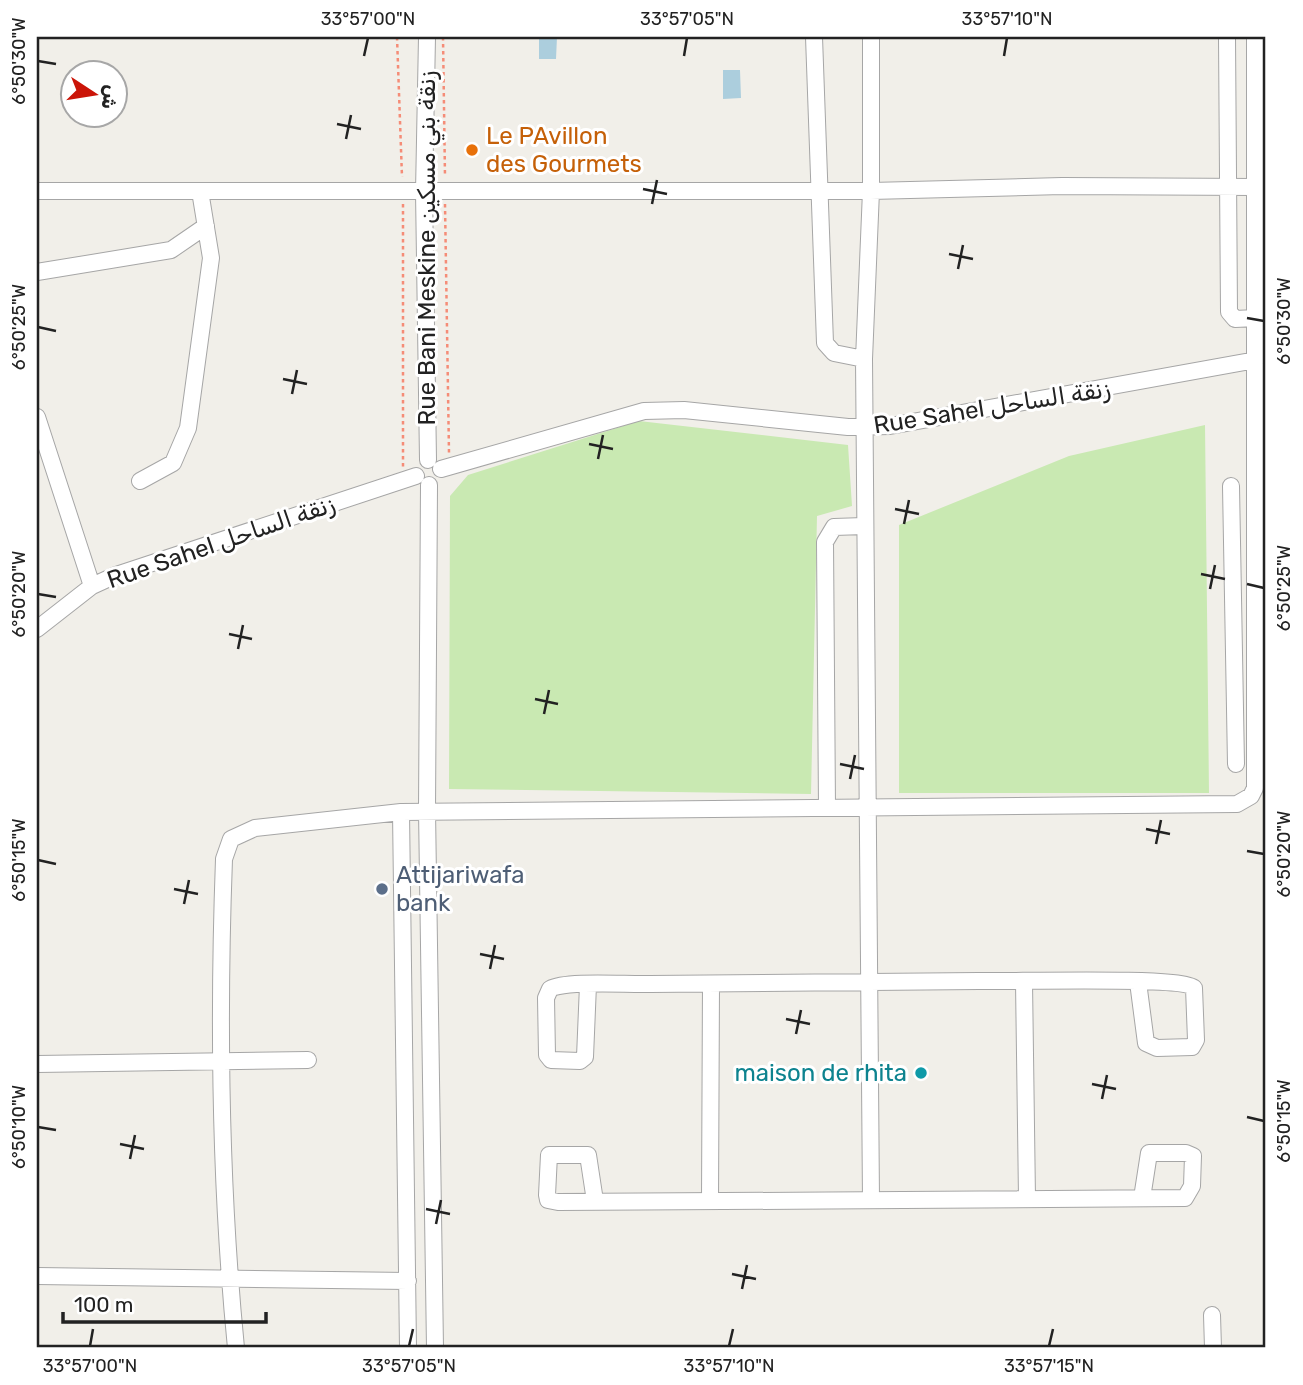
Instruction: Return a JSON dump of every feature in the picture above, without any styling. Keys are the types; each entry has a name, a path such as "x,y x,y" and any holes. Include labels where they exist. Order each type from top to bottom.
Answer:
{"street":[{"name":"Rue Bani Meskine زنقة بني مسكين","path":"427,37 424,192 441,464"},
{"path":"814,37 817,190 825,344 834,353 864,359"},
{"path":"871,37 871,191 864,359 871,1200"},
{"path":"1227,37 1229,312 1235,319 1256,318"},
{"path":"236,1348 229,1277 220,1063 224,859 231,839 255,828 427,810 868,809 1237,804 1245,801 1255,788 1259,367 1256,318 1255,37"},
{"path":"37,191 871,191 1062,186 1255,187"},
{"path":"140,481 173,463 188,428 211,258 200,191"},
{"path":"37,272 170,250 206,226"},
{"name":"Rue Sahel زنقة الساحل","path":"441,464 644,411 684,410 865,427 890,426 1259,367"},
{"path":"37,417 92,586"},
{"path":"417,481 439,480 441,464 420,464 417,481 427,810 435,1348"},
{"name":"Rue Sahel زنقة الساحل","path":"37,629 92,586 140,566 417,481"},
{"path":"1231,486 1236,764"},
{"path":"828,808 825,541 834,527 864,526"},
{"path":"1234,601 1255,600"},
{"path":"401,812 408,1348"},
{"path":"588,985 585,1057 580,1061 551,1060 547,1055 548,993 558,985 869,981 1138,982 1187,983 1192,986 1196,1040 1192,1047 1157,1048 1146,1043 1138,982"},
{"path":"1024,982 1027,1198"},
{"path":"710,1201 711,984"},
{"path":"37,1063 308,1060"},
{"path":"596,1202 1142,1198"},
{"path":"37,1276 408,1281"},
{"path":"1212,1315 1213,1348"}],"path":[{"path":"397,37 403,191 401,439 417,481"},
{"path":"441,464 448,449 443,37"}],"green space":[{"path":"639,421 848,445 852,506 817,516 811,794 449,789 450,496 468,475"},
{"path":"1205,425 1209,793 899,793 899,525 1069,456"}],"water":[{"path":"539,37 557,37 556,59 539,59"},
{"path":"723,70 740,70 741,98 723,99"}],"place":[{"name":"Le PAvillon des Gourmets","path":"472,150"},
{"name":"Attijariwafa bank","path":"382,889"},
{"name":"maison de rhita","path":"921,1073"}]}
